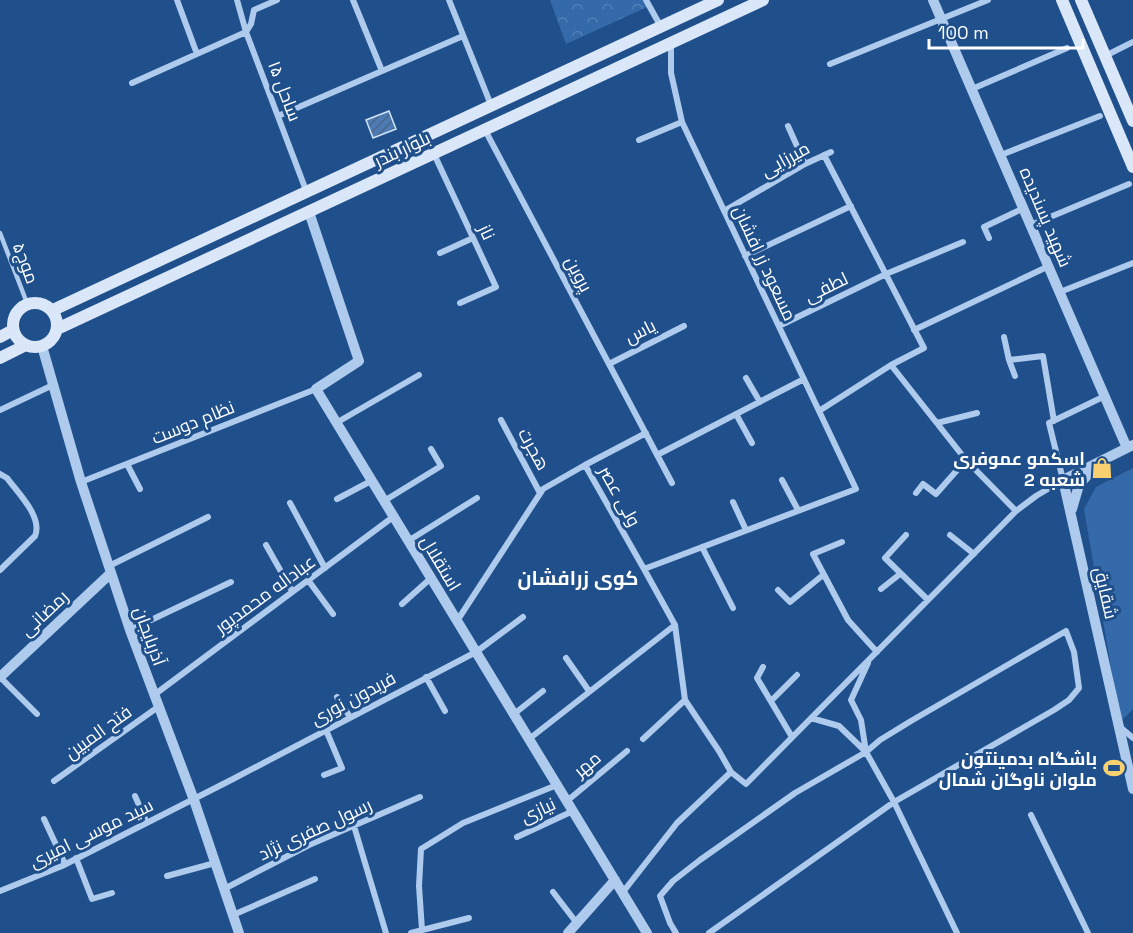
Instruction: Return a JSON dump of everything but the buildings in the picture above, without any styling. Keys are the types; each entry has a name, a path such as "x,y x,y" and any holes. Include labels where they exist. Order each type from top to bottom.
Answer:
{"main road":[{"name":"بلوار بندر","path":"53,310 718,0"},
{"name":"بلوار بندر","path":"57,329 763,0"},
{"path":"1062,0 1133,167"},
{"path":"1081,0 1133,121"},
{"path":"27,303 45,304 53,310 57,319 54,337 42,346 34,347 18,339 12,322 15,314 27,303"},
{"path":"0,337 13,330"},
{"path":"0,358 26,345"}],"street":[{"path":"177,0 197,54"},
{"name":"ساحل ۱۵","path":"237,0 246,32 307,192"},
{"path":"132,83 246,32 251,24 254,10 277,0"},
{"path":"353,0 382,71"},
{"path":"449,0 492,106"},
{"path":"646,0 661,27"},
{"name":"شهید پسندیده","path":"933,0 1105,396 1130,446"},
{"path":"830,64 988,0"},
{"path":"278,116 463,36"},
{"path":"1105,56 1133,42"},
{"name":"مسعود زر افشان","path":"671,43 671,73 682,122 856,489 798,510"},
{"path":"972,89 1067,48"},
{"path":"1001,155 1100,116"},
{"path":"639,140 682,122"},
{"path":"788,126 805,164"},
{"name":"پروین","path":"485,130 646,433"},
{"name":"میرزایی","path":"724,211 827,153 851,206"},
{"name":"ناز","path":"434,154 496,287 460,303"},
{"path":"1031,225 1129,184"},
{"path":"745,255 851,206 924,348 891,365 819,411"},
{"path":"989,238 984,227 1024,208"},
{"path":"309,212 359,361 316,389"},
{"path":"440,253 473,238"},
{"name":"لطفی","path":"779,326 886,274 963,242"},
{"path":"1060,292 1133,263"},
{"path":"914,330 1049,266"},
{"name":"یاس","path":"609,364 684,326"},
{"path":"1004,337 1015,376"},
{"name":"آذربایجان","path":"42,346 81,482 130,630 194,800 239,933"},
{"path":"1009,360 1043,356 1054,421"},
{"path":"891,365 966,460 1016,511"},
{"path":"336,423 419,375"},
{"path":"746,378 760,402"},
{"path":"657,455 804,379"},
{"path":"0,410 53,385"},
{"name":"استقلال","path":"316,389 647,933"},
{"name":"نظام دوست","path":"81,482 316,389"},
{"path":"1063,480 1050,423 1105,396"},
{"path":"937,423 977,413"},
{"path":"736,414 752,443"},
{"name":"هجرت","path":"501,420 540,493"},
{"path":"646,433 672,483"},
{"name":"ولی عصر","path":"646,433 585,465 675,625"},
{"path":"529,739 675,625 686,700 731,772 746,784 1016,511 1063,480 1130,446"},
{"path":"384,501 441,466 431,449"},
{"path":"916,493 923,484 936,494 966,460"},
{"path":"1071,515 1079,485 1099,462"},
{"path":"127,464 140,489"},
{"path":"457,621 543,489 585,465"},
{"path":"0,474 7,478 36,519 38,529 35,536 0,570"},
{"path":"337,499 372,480"},
{"path":"644,569 798,510 782,480"},
{"name":"شقایق","path":"1063,480 1133,789"},
{"path":"408,541 477,498"},
{"path":"733,502 746,530"},
{"path":"290,503 325,568"},
{"path":"110,570 208,517"},
{"name":"عباداله محمدپور","path":"154,695 393,517"},
{"path":"906,535 885,558 928,600"},
{"path":"950,535 974,554"},
{"path":"842,542 813,554 848,620 877,652"},
{"path":"266,545 292,591"},
{"path":"702,547 733,608"},
{"name":"رمضانی","path":"0,677 110,570"},
{"path":"881,589 900,574"},
{"path":"778,590 790,602 823,575"},
{"path":"402,604 431,578"},
{"path":"308,580 333,614"},
{"path":"130,630 231,582"},
{"name":"فریدون نوری","path":"194,800 476,652 523,617"},
{"path":"676,933 660,896 673,881 730,837 780,803 830,771 866,752 879,740 910,720 1066,631 1074,652 1079,688 1069,699 986,751 894,802 709,933"},
{"path":"566,658 589,691"},
{"path":"866,752 861,720 851,700 870,658"},
{"path":"763,667 757,678 792,737"},
{"path":"771,701 797,675"},
{"path":"0,677 37,714"},
{"path":"426,677 444,711"},
{"path":"514,714 543,691"},
{"path":"337,697 350,717"},
{"path":"643,739 686,700"},
{"name":"فتح المبین","path":"54,781 158,707"},
{"path":"812,718 839,726 866,752 894,802 957,933"},
{"path":"1117,724 1133,738"},
{"path":"324,775 342,768 326,730"},
{"name":"مهر","path":"570,806 627,751"},
{"path":"622,892 677,823 731,772"},
{"path":"422,930 419,886 421,849 463,823 557,785"},
{"path":"135,796 147,823"},
{"name":"رسول صفری نژاد","path":"224,889 309,845 420,797"},
{"name":"سید موسی امیری","path":"0,891 65,864 194,800"},
{"name":"نیازی","path":"517,837 570,806"},
{"path":"1031,815 1089,933"},
{"path":"44,819 65,864"},
{"path":"354,826 387,933"},
{"path":"76,858 92,899 112,893"},
{"path":"167,876 215,863"},
{"path":"233,915 315,879"},
{"path":"568,933 615,880"},
{"path":"554,892 576,922"},
{"path":"411,933 469,918"}],"lane":[{"name":"موج۵","path":"0,233 27,303"}],"green space":[{"path":"550,0 644,0 647,7 566,44"},
{"path":"1133,468 1133,709 1120,720 1084,509 1096,487"}],"place":[{"name":"اسکمو عموفری شعبه 2","path":"1102,468"},
{"name":"باشگاه بدمینتون ملوان ناوگان شمال","path":"1114,768"}],"district":[{"name":"کوی زرافشان","path":"578,578"}]}
